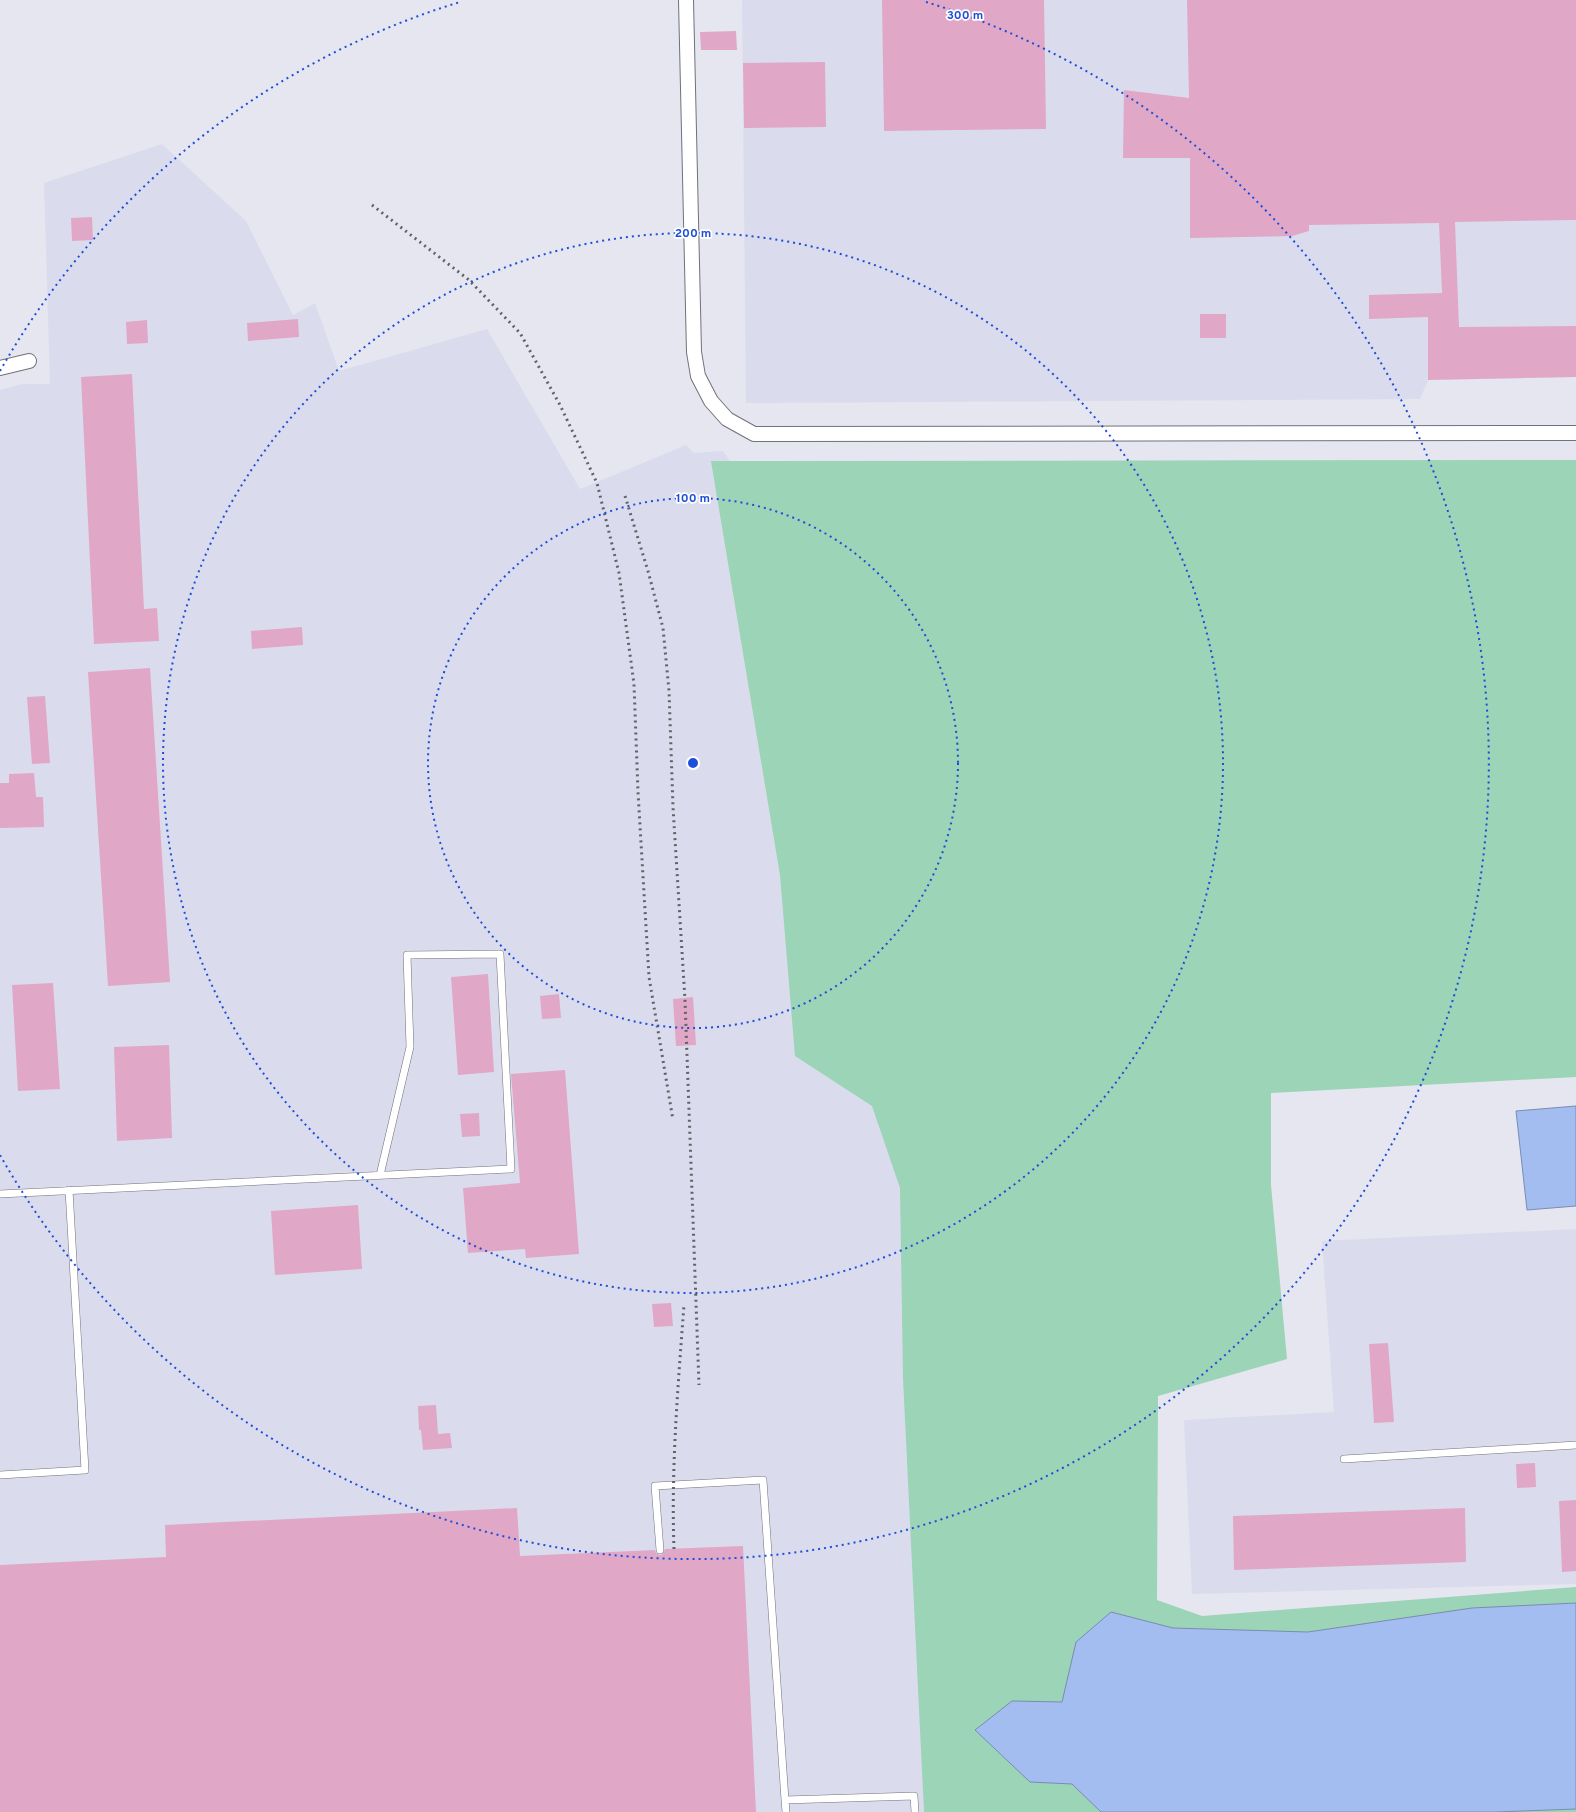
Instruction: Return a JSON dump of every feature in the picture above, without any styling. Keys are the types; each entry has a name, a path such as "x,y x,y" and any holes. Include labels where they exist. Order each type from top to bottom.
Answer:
{"street":[{"path":"686,0 694,352 698,376 711,401 727,419 754,434 1576,433"},
{"path":"0,368 29,361"}],"lane":[{"path":"0,1194 511,1169 500,954 407,955 410,1047 380,1175"},
{"path":"0,1474 85,1470 68,1190"},
{"path":"1344,1459 1576,1445"},
{"path":"660,1550 654,1486 763,1480 786,1812"},
{"path":"785,1800 914,1796 915,1812"}],"shaded area":[{"path":"742,0 1576,0 1576,377 1428,380 1420,399 746,403"},
{"path":"162,144 246,221 293,315 315,303 339,371 487,329 580,489 686,445 694,453 723,451 737,471 904,1066 911,1487 924,1812 0,1812 0,390 22,384 50,384 44,183"},
{"path":"1576,1229 1576,1584 1192,1594 1184,1420 1334,1412 1322,1241"}],"green space":[{"path":"1576,460 1576,1077 1271,1093 1271,1185 1287,1359 1158,1396 1157,1600 1202,1616 1576,1587 1576,1812 924,1812 903,1378 900,1188 872,1106 795,1056 780,875 711,461"}],"water":[{"path":"1576,1106 1576,1206 1527,1210 1516,1111"},
{"path":"1576,1603 1576,1809 1495,1812 1101,1812 1072,1784 1030,1782 975,1730 1012,1701 1062,1702 1076,1642 1111,1612 1173,1628 1308,1632 1472,1608"}],"building":[{"path":"882,0 1044,0 1046,129 884,131"},
{"path":"1187,0 1576,0 1576,220 1455,222 1459,327 1576,326 1576,377 1428,380 1428,317 1369,319 1369,295 1442,293 1439,223 1309,225 1309,231 1292,236 1190,238 1190,158 1123,158 1124,90 1189,98"},
{"path":"736,31 737,50 701,50 700,32"},
{"path":"825,62 826,127 744,128 743,63"},
{"path":"92,217 93,240 72,241 71,218"},
{"path":"1200,314 1226,314 1226,338 1200,338"},
{"path":"298,319 299,337 248,341 247,323"},
{"path":"147,320 148,343 127,344 126,322"},
{"path":"132,374 144,609 157,608 159,641 94,644 81,377"},
{"path":"302,627 303,645 252,649 251,631"},
{"path":"150,668 170,982 108,986 88,672"},
{"path":"45,696 50,763 32,764 27,697"},
{"path":"34,773 36,797 43,797 44,827 0,828 0,783 9,783 9,774"},
{"path":"488,974 494,1072 458,1075 451,977"},
{"path":"53,983 60,1089 18,1091 12,985"},
{"path":"559,994 561,1018 542,1019 540,996"},
{"path":"693,997 696,1045 676,1046 673,999"},
{"path":"169,1045 172,1138 117,1141 114,1047"},
{"path":"565,1070 579,1254 526,1258 525,1249 468,1253 463,1188 520,1183 511,1074"},
{"path":"479,1113 480,1136 462,1137 460,1114"},
{"path":"358,1205 362,1269 275,1275 271,1211"},
{"path":"671,1303 673,1326 654,1327 652,1304"},
{"path":"1388,1343 1394,1422 1374,1423 1369,1344"},
{"path":"436,1405 438,1434 450,1433 452,1448 423,1450 421,1430 419,1430 418,1406"},
{"path":"1535,1463 1536,1487 1517,1488 1516,1464"},
{"path":"1576,1500 1576,1571 1562,1572 1559,1501"},
{"path":"517,1508 520,1556 655,1550 656,1553 660,1555 663,1554 665,1549 743,1546 756,1812 0,1812 0,1565 166,1557 165,1525"},
{"path":"1465,1508 1466,1562 1234,1570 1233,1516"}],"railway":[{"path":"372,205 469,280 520,333 560,405 597,483 619,573 634,684 638,792 649,977 673,1120"},
{"path":"625,496 648,571 663,628 669,691 673,807 685,1000 699,1385"},
{"path":"674,1549 674,1458 684,1305"}]}
